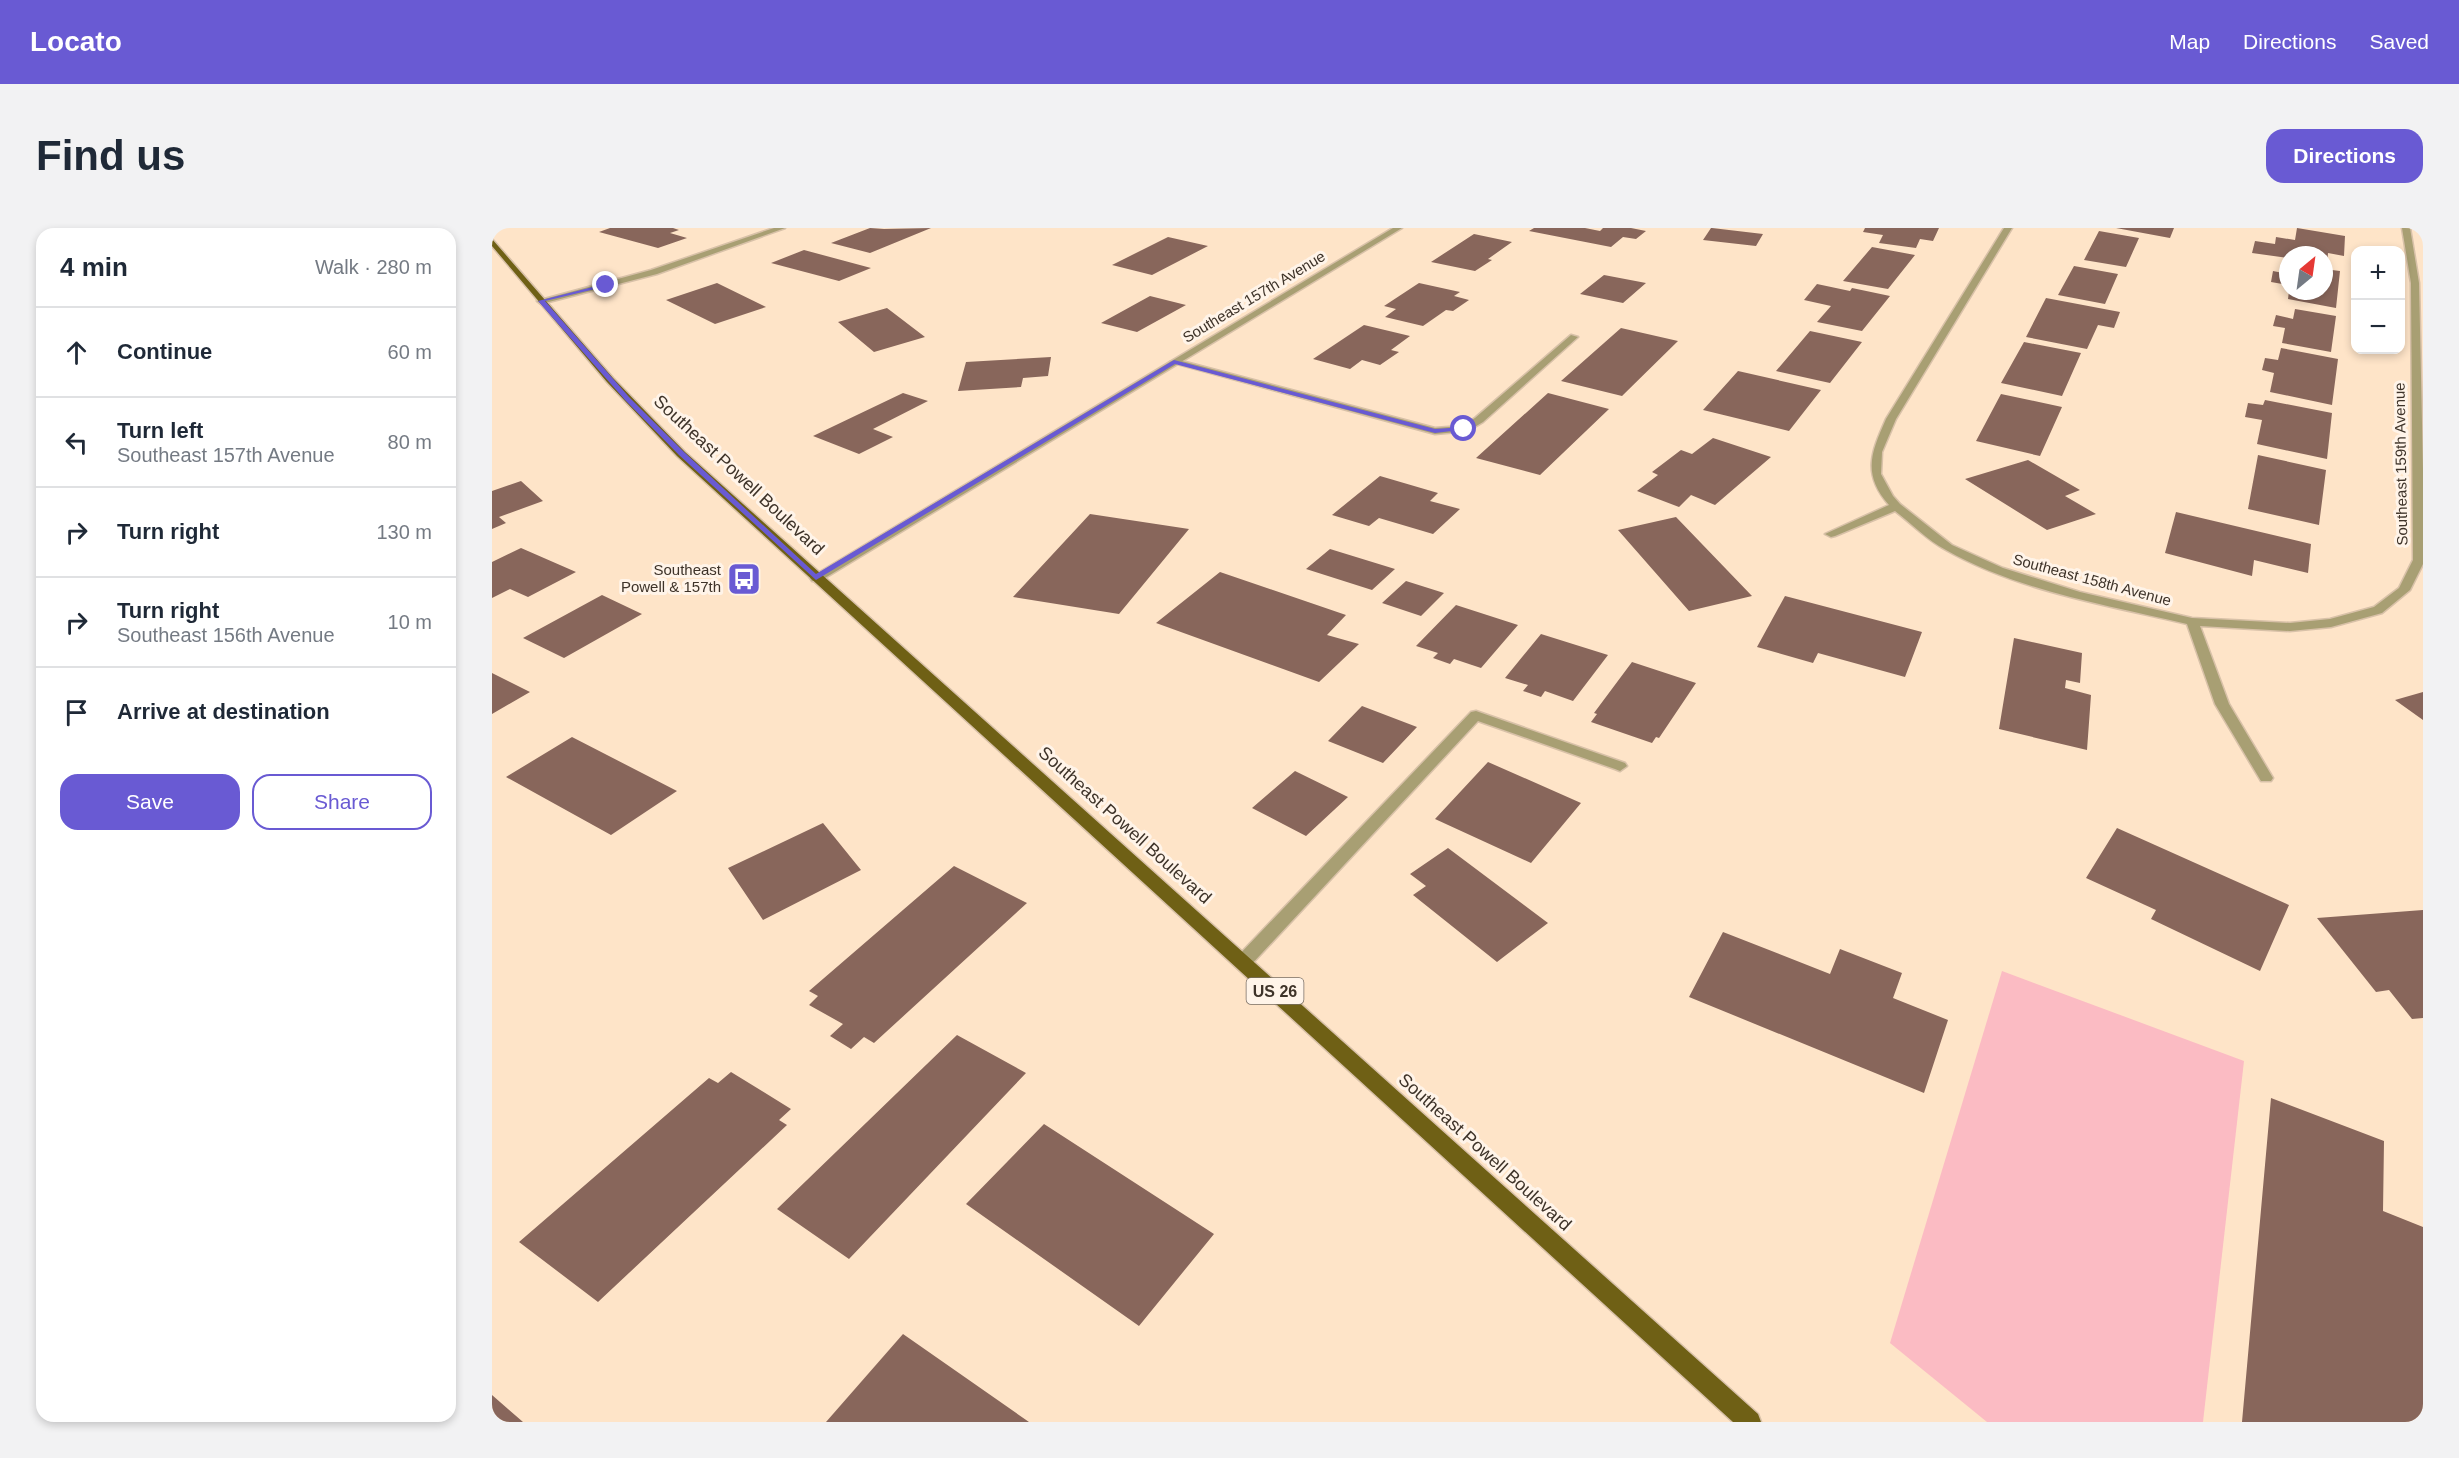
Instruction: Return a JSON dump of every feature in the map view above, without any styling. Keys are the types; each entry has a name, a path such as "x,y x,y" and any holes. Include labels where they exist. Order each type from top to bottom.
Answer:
{"main road":[{"name":"Southeast Powell Boulevard","path":"492,241 621,393 673,446 816,578 1243,962 1730,1414 1750,1422"}],"street":[{"path":"541,301 654,272 781,228"},
{"name":"Southeast 157th Avenue","path":"816,578 1398,228"},
{"name":"Southeast 158th Avenue","path":"2008,228 1891,419 1877,452 1876,474 1896,506 1948,547 1999,571 2077,595 2192,622"},
{"name":"Southeast 159th Avenue","path":"2192,622 2290,627 2331,623 2378,610 2404,590 2419,560 2420,397 2415,283 2406,228"},
{"path":"1174,362 1435,431 1464,429 1479,420 1574,337"},
{"path":"1832,534 1896,506"},
{"path":"2192,622 2222,704 2266,778"},
{"path":"1243,962 1476,715 1620,766"}],"shaded area":[{"path":"2002,971 2244,1061 2203,1422 1987,1422 1890,1343"}],"building":[{"path":"610,228 673,228 679,230 670,233 687,238 658,248 599,232"},
{"path":"870,228 931,228 870,253 831,243"},
{"path":"1534,228 1585,228 1600,231 1603,228 1631,228 1646,231 1636,239 1623,237 1611,247 1529,231"},
{"path":"1711,228 1763,234 1756,246 1703,240"},
{"path":"1865,228 1939,228 1933,241 1920,239 1916,248 1879,243 1883,235 1863,232"},
{"path":"2116,228 2174,228 2170,238"},
{"path":"2297,228 2345,236 2344,256 2333,254 2333,246 2279,246 2279,257 2252,253 2255,241 2275,244 2276,237 2295,240"},
{"path":"2099,231 2139,238 2126,267 2084,260"},
{"path":"1474,234 1512,242 1488,259 1492,260 1475,271 1431,262"},
{"path":"1168,237 1208,246 1152,275 1112,265"},
{"path":"1872,247 1915,255 1888,289 1843,281"},
{"path":"804,250 871,268 839,281 771,263"},
{"path":"2074,266 2118,274 2105,304 2058,295"},
{"path":"2333,270 2340,271 2336,308 2293,300 2333,300"},
{"path":"2273,271 2279,272 2279,283 2271,282"},
{"path":"1604,275 1646,283 1623,303 1580,294"},
{"path":"717,283 766,307 715,324 666,300"},
{"path":"1419,283 1460,292 1454,296 1469,300 1453,311 1446,310 1423,326 1385,317 1396,309 1384,306"},
{"path":"1817,284 1890,296 1862,331 1817,322 1831,306 1804,300"},
{"path":"1150,296 1186,305 1137,332 1101,323"},
{"path":"2046,298 2120,312 2114,328 2098,325 2087,349 2026,337"},
{"path":"887,308 925,337 874,352 838,322"},
{"path":"2295,309 2336,316 2331,352 2282,343 2285,328 2273,326 2276,315 2293,319"},
{"path":"1364,325 1410,336 1391,350 1399,352 1380,365 1362,360 1350,369 1313,359"},
{"path":"1621,328 1678,341 1622,396 1561,381"},
{"path":"1810,331 1862,342 1830,383 1776,371"},
{"path":"2024,342 2081,353 2062,396 2001,383"},
{"path":"2281,348 2338,359 2332,405 2270,392 2274,373 2262,370 2265,358 2278,360"},
{"path":"1051,357 1048,376 1023,378 1021,387 958,391 966,362"},
{"path":"1738,371 1821,390 1789,431 1703,410"},
{"path":"903,393 928,401 873,429 893,437 859,454 813,436"},
{"path":"1548,393 1609,409 1540,475 1476,458"},
{"path":"2001,394 2062,407 2040,456 1976,441"},
{"path":"2265,400 2332,413 2327,459 2257,444 2262,420 2245,417 2248,403 2263,405"},
{"path":"1713,438 1771,457 1715,505 1691,495 1679,507 1637,491 1658,475 1652,472 1681,450 1692,454"},
{"path":"2258,455 2326,470 2319,525 2248,509"},
{"path":"2028,460 2080,490 2065,496 2096,514 2047,530 1965,479"},
{"path":"1380,476 1438,493 1430,501 1460,509 1433,534 1379,518 1369,526 1332,515"},
{"path":"521,481 543,501 499,517 506,523 492,529 492,491"},
{"path":"2176,512 2311,544 2308,573 2254,560 2252,576 2165,553"},
{"path":"1090,514 1189,529 1119,614 1013,597"},
{"path":"1676,517 1752,596 1689,611 1618,530"},
{"path":"521,548 576,572 528,597 510,589 492,598 492,562"},
{"path":"1330,549 1395,569 1372,590 1306,569"},
{"path":"1220,572 1346,615 1327,635 1359,644 1319,682 1156,623"},
{"path":"1406,581 1444,593 1421,616 1382,603"},
{"path":"602,595 642,614 564,658 523,638"},
{"path":"1785,596 1922,632 1905,677 1818,653 1813,663 1757,647"},
{"path":"1456,605 1518,625 1481,668 1454,659 1450,664 1433,658 1438,653 1416,646"},
{"path":"1541,634 1608,655 1573,701 1545,691 1541,697 1523,691 1528,685 1505,678"},
{"path":"2014,638 2082,653 2080,683 2066,680 2065,688 2091,695 2087,750 1999,729"},
{"path":"1632,662 1696,683 1659,738 1656,737 1652,743 1591,722 1597,714 1594,713"},
{"path":"492,673 530,692 492,714"},
{"path":"2423,692 2423,720 2395,700"},
{"path":"1362,706 1417,727 1383,763 1328,741"},
{"path":"572,737 677,791 611,835 506,777"},
{"path":"1488,762 1581,803 1531,863 1435,819"},
{"path":"1295,771 1348,797 1306,836 1252,808"},
{"path":"823,823 861,870 763,920 728,868"},
{"path":"2117,828 2289,905 2260,971 2151,919 2156,910 2086,878"},
{"path":"1448,848 1548,923 1497,962 1413,895 1426,886 1410,874"},
{"path":"954,866 1027,903 874,1043 864,1037 851,1049 830,1036 843,1024 809,1005 818,996 809,991"},
{"path":"2423,910 2423,1018 2412,1019 2389,990 2376,992 2317,918"},
{"path":"1723,932 1830,974 1840,949 1902,973 1893,998 1948,1020 1924,1093 1689,997"},
{"path":"957,1035 1026,1073 849,1259 777,1209"},
{"path":"731,1072 791,1109 779,1120 787,1125 598,1302 519,1242 709,1078 718,1083"},
{"path":"2271,1098 2384,1141 2383,1211 2423,1227 2423,1422 2242,1422"},
{"path":"1044,1124 1214,1234 1139,1326 966,1204"},
{"path":"903,1334 1029,1422 826,1422"},
{"path":"492,1395 523,1422 492,1422"}],"place":[{"name":"Southeast Powell & 157th","path":"744,579"}],"route":[{"path":"606,285 541,301 627,399 681,454 816,578 1174,362 1435,431 1464,429"}]}
